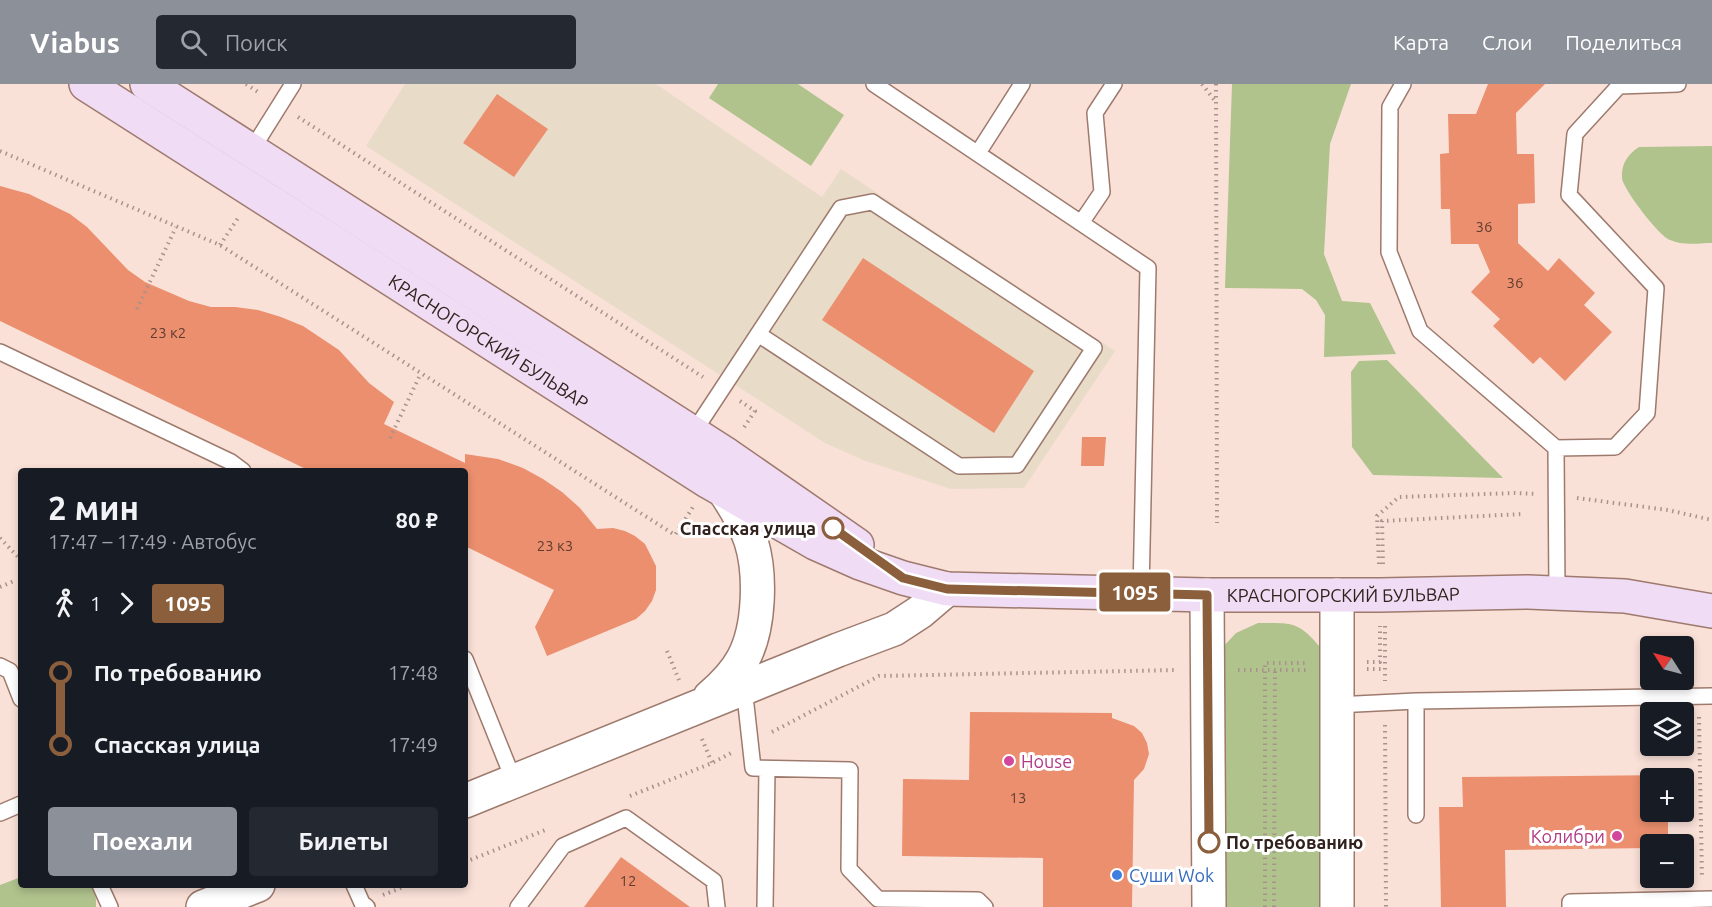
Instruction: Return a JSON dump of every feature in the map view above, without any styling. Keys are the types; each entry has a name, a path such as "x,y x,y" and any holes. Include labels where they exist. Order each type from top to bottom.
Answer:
{"main road":[{"name":"КРАСНОГОРСКИЙ БУЛЬВАР","path":"86,84 725,492 815,543 860,563 903,578 947,589 1207,595 1557,593 1625,596 1712,610"},
{"name":"КРАСНОГОРСКИЙ БУЛЬВАР","path":"147,84 727,455 903,578"}],"street":[{"path":"468,800 514,781 691,694 727,682 744,658 756,623 756,566 751,542 741,517 725,492"},
{"path":"691,694 744,687 894,629 920,612 947,589"},
{"path":"1207,595 1209,907"},
{"path":"1337,595 1337,907"},
{"path":"203,907 250,888"}],"lane":[{"path":"251,152 293,84"},
{"path":"874,84 1148,268 1141,592"},
{"path":"978,153 1022,84"},
{"path":"1081,223 1102,192 1095,113 1114,84"},
{"path":"1403,84 1390,107 1389,252 1420,331 1556,448 1615,447 1647,413 1656,288 1569,195 1575,134 1619,86 1678,84"},
{"path":"693,433 758,334 841,208 872,202 1094,348 1017,465 959,466 758,334"},
{"path":"0,352 221,457 238,468"},
{"path":"1556,448 1557,593"},
{"path":"0,666 9,671 18,692"},
{"path":"468,666 514,781"},
{"path":"744,687 753,768 850,770 849,868 878,899 978,900 985,907"},
{"path":"1336,705 1416,701 1705,695"},
{"path":"1416,701 1416,815"},
{"path":"765,907 767,769"},
{"path":"0,813 18,805"},
{"path":"518,907 563,846 626,818 714,881 717,907"},
{"path":"101,888 110,907"},
{"path":"355,888 362,903 367,907"},
{"path":"1570,907 1570,902 1707,899"}],"path":[{"path":"246,84 755,411 738,438"},
{"path":"1202,84 1215,102"},
{"path":"1216,84 1217,523"},
{"path":"0,151 220,245 675,535 691,511"},
{"path":"220,245 238,218"},
{"path":"138,309 176,227"},
{"path":"390,438 421,373"},
{"path":"1386,907 1382,521 1522,514"},
{"path":"0,538 18,557"},
{"path":"0,586 14,581"},
{"path":"667,651 691,694"},
{"path":"626,797 712,763 879,676 1385,669"},
{"path":"1275,670 1275,907"},
{"path":"1705,695 1707,899"},
{"path":"702,737 712,763"},
{"path":"468,861 551,828"}],"shaded area":[{"path":"405,84 656,84 822,197 841,169 1115,351 1024,488 951,489 863,460 825,443 366,146"}],"green space":[{"path":"718,84 798,84 844,115 811,166 709,98"},
{"path":"1232,84 1351,84 1330,144 1324,254 1342,301 1370,303 1396,354 1324,357 1325,315 1316,300 1302,289 1225,288"},
{"path":"1712,146 1712,243 1685,244 1670,240 1650,222 1628,192 1622,178 1624,164 1639,147"},
{"path":"1387,360 1503,478 1373,475 1352,447 1351,372 1359,361"},
{"path":"1258,623 1285,623 1299,627 1319,646 1321,907 1222,907 1221,649 1236,633"},
{"path":"18,878 18,888 93,888 96,907 0,907 0,885"}],"building":[{"path":"1488,84 1545,84 1516,113 1517,154 1534,154 1535,203 1518,204 1518,243 1548,271 1559,258 1595,293 1584,305 1612,332 1565,381 1540,357 1533,364 1493,326 1500,319 1471,292 1490,272 1478,244 1451,244 1450,209 1441,209 1440,154 1449,153 1448,114 1476,114"},
{"path":"497,94 548,129 514,177 463,143"},
{"path":"0,186 29,194 70,214 87,227 128,270 145,282 189,301 211,307 258,310 303,326 339,350 369,383 394,402 384,424 465,463 465,454 498,459 523,468 562,492 580,508 597,529 613,528 635,536 645,544 656,566 656,590 652,601 636,619 547,656 535,627 554,590 468,547 468,468 304,468 0,321"},
{"path":"863,258 1034,371 994,433 822,320"},
{"path":"1082,437 1106,437 1104,466 1081,466"},
{"path":"970,712 1112,713 1112,718 1134,726 1142,733 1149,754 1144,769 1134,780 1132,907 1043,907 1043,858 902,856 903,779 969,780"},
{"path":"1640,775 1640,822 1668,822 1668,834 1640,834 1640,848 1505,850 1506,907 1441,907 1439,807 1463,807 1462,777"},
{"path":"621,857 690,907 584,907"}],"bus line":[{"name":"1095","path":"833,528 903,578 947,589 1207,595 1209,842"}],"place":[{"name":"Спасская улица","path":"833,528"},
{"name":"House","path":"1009,761"},
{"name":"Колибри","path":"1617,836"},
{"name":"По требованию","path":"1209,842"},
{"name":"Суши Wok","path":"1117,875"}]}
